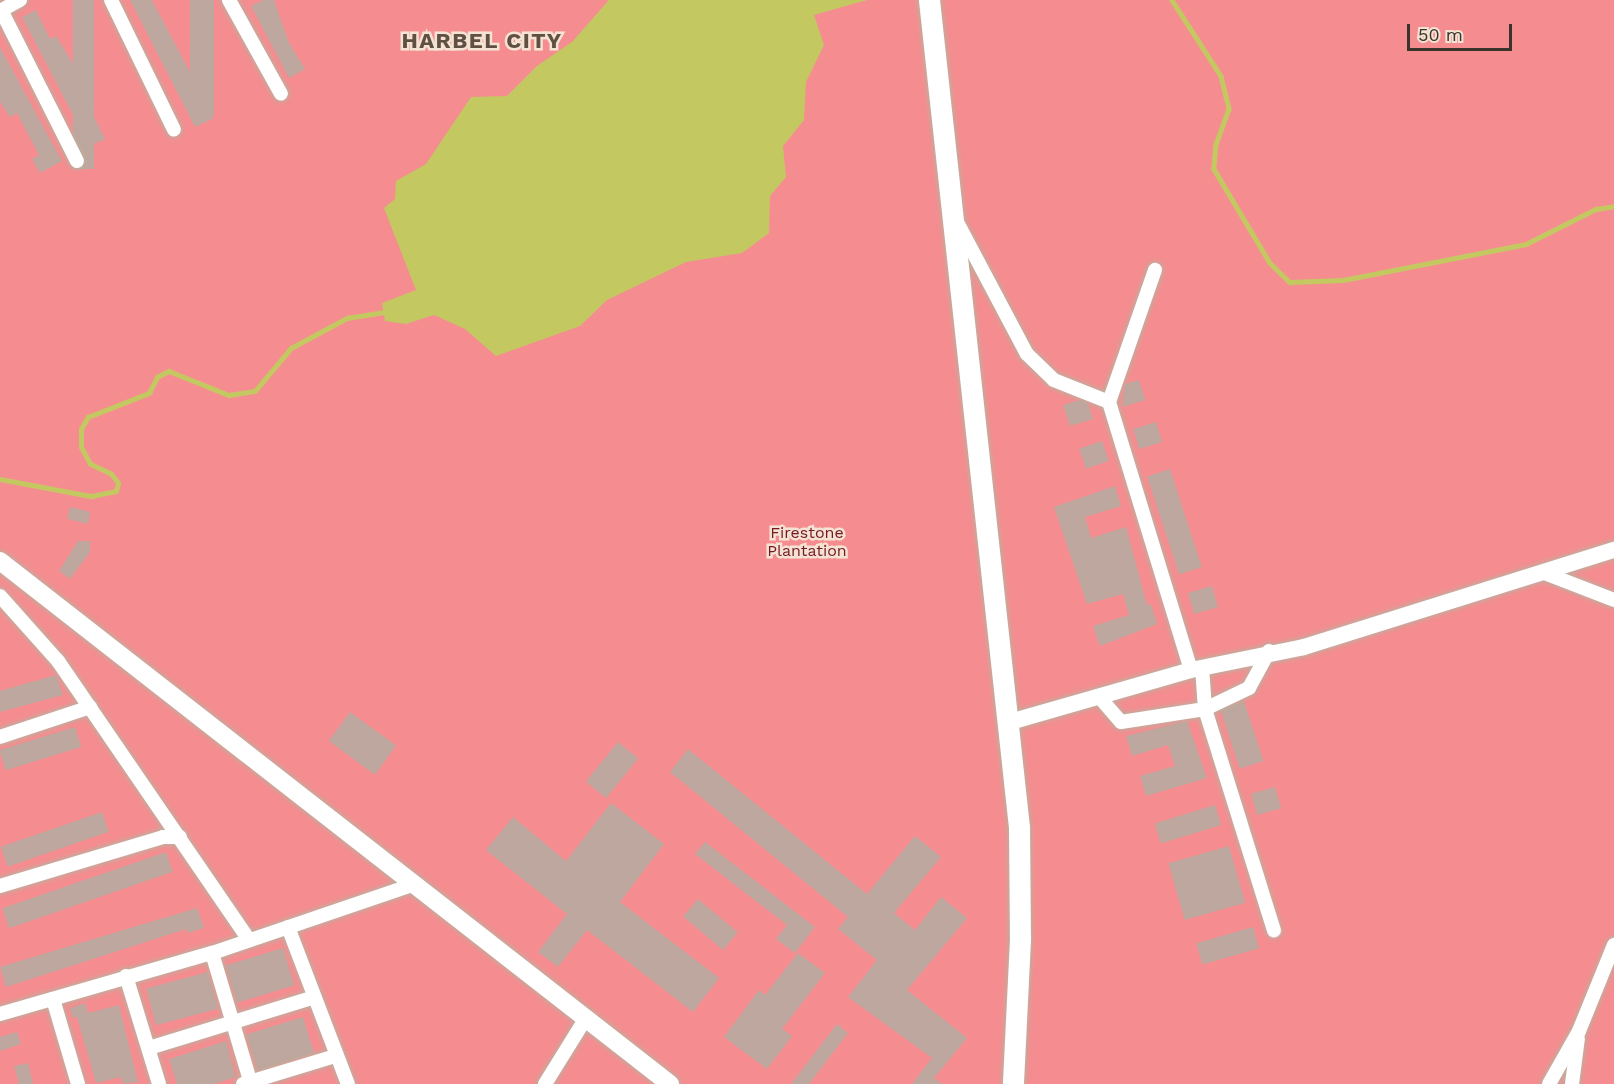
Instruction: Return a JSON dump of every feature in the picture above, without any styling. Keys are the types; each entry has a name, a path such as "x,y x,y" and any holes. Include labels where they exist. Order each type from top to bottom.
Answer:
{"main road":[{"path":"929,0 951,213 1010,722 1020,928 1013,1084"},
{"path":"0,561 670,1084"}],"street":[{"path":"20,0 0,11 77,161"},
{"path":"111,0 174,130"},
{"path":"229,0 281,94"},
{"path":"951,213 1028,354 1054,380 1109,402"},
{"path":"1155,270 1109,402 1197,668 1205,709 1274,930"},
{"path":"1010,722 1101,699 1197,668 1269,651 1305,647 1547,574 1614,550"},
{"path":"1547,574 1614,600"},
{"path":"0,596 58,661 248,939"},
{"path":"1101,699 1121,722 1205,709 1249,688 1269,651"},
{"path":"0,737 90,707"},
{"path":"0,886 163,837 180,837"},
{"path":"0,1014 212,952 415,884"},
{"path":"288,927 312,998 348,1084"},
{"path":"1549,1084 1579,1031 1614,945"},
{"path":"212,952 248,1083 335,1056"},
{"path":"126,976 159,1084"},
{"path":"149,1048 312,998"},
{"path":"53,999 78,1084"},
{"path":"545,1084 586,1018"},
{"path":"1572,1084 1579,1031"}],"green space":[{"name":"Firestone Plantation","path":"0,0 1614,0 1614,1084 0,1084"}],"shaded area":[{"path":"609,0 867,0 814,15 824,45 806,82 804,120 783,146 786,177 770,196 769,233 742,253 686,262 607,300 580,326 496,356 465,329 434,315 406,324 385,321 382,303 416,290 384,208 395,199 396,181 426,164 471,97 507,96 537,66 572,42"}],"building":[{"path":"73,0 94,0 94,169 73,169"},
{"path":"130,0 152,0 214,118 195,127"},
{"path":"190,0 214,0 214,115 190,115"},
{"path":"263,0 274,0 289,43 305,69 289,78 251,6"},
{"path":"36,10 50,39 56,36 74,65 81,81 77,82 105,139 89,146 22,17"},
{"path":"0,47 62,161 40,173 32,159 39,155 17,113 10,117 0,102"},
{"path":"1139,380 1145,400 1122,407 1125,384"},
{"path":"1080,400 1088,403 1093,419 1070,426 1063,405"},
{"path":"1156,422 1162,442 1139,449 1133,429"},
{"path":"1102,441 1109,461 1086,469 1079,449"},
{"path":"1170,469 1202,567 1179,574 1147,476"},
{"path":"1115,486 1121,506 1085,517 1091,538 1126,527 1147,605 1151,604 1157,624 1100,646 1093,626 1129,615 1123,594 1087,604 1054,507"},
{"path":"70,507 90,512 87,524 67,519"},
{"path":"78,541 90,541 90,552 70,579 59,571"},
{"path":"1212,586 1218,607 1194,614 1188,593"},
{"path":"56,675 63,695 0,712 0,691"},
{"path":"1244,701 1263,761 1240,769 1220,709"},
{"path":"350,712 396,746 375,775 329,741"},
{"path":"1187,721 1207,778 1146,796 1140,776 1175,766 1168,745 1132,756 1126,736"},
{"path":"75,727 81,747 6,770 0,750"},
{"path":"618,742 638,758 606,798 586,782"},
{"path":"688,749 867,894 915,836 941,857 894,913 915,930 941,897 967,918 907,990 967,1038 934,1078 942,1084 912,1084 932,1058 848,997 877,960 838,929 848,917 670,772"},
{"path":"1275,787 1281,808 1257,815 1251,794"},
{"path":"611,803 664,844 620,902 719,978 693,1012 587,930 558,967 538,952 567,914 486,850 513,817 566,861"},
{"path":"1215,805 1221,825 1161,844 1155,823"},
{"path":"102,812 109,832 8,867 1,847"},
{"path":"705,842 815,927 795,953 776,939 787,925 695,854"},
{"path":"1229,846 1245,903 1185,920 1168,863"},
{"path":"166,852 173,872 9,928 2,908"},
{"path":"698,899 738,932 723,950 683,917"},
{"path":"197,908 204,928 187,933 186,929 6,987 0,967"},
{"path":"1253,927 1259,948 1202,964 1196,943"},
{"path":"283,948 294,985 237,1003 226,966"},
{"path":"798,953 825,973 782,1029 792,1036 767,1069 724,1037 759,990 765,995"},
{"path":"208,972 218,1009 156,1025 146,989"},
{"path":"85,1003 88,1013 119,1005 138,1082 123,1084 121,1077 96,1083 77,1017 73,1018 70,1008"},
{"path":"303,1017 314,1053 258,1071 247,1034"},
{"path":"837,1024 848,1033 809,1084 791,1084"},
{"path":"17,1032 21,1044 0,1051 0,1037"},
{"path":"226,1041 236,1077 214,1084 177,1084 169,1059"},
{"path":"28,1063 33,1084 19,1084 14,1066"}],"waterway":[{"path":"1172,0 1221,76 1229,109 1216,144 1214,169 1270,263 1290,282 1343,280 1526,244 1596,209 1614,206"},
{"path":"0,479 91,496 116,491 118,483 111,474 90,464 81,447 81,429 88,417 149,393 157,377 169,371 229,395 255,391 291,348 347,318 386,312"}],"district":[{"name":"HARBEL CITY","path":"482,41"}]}
